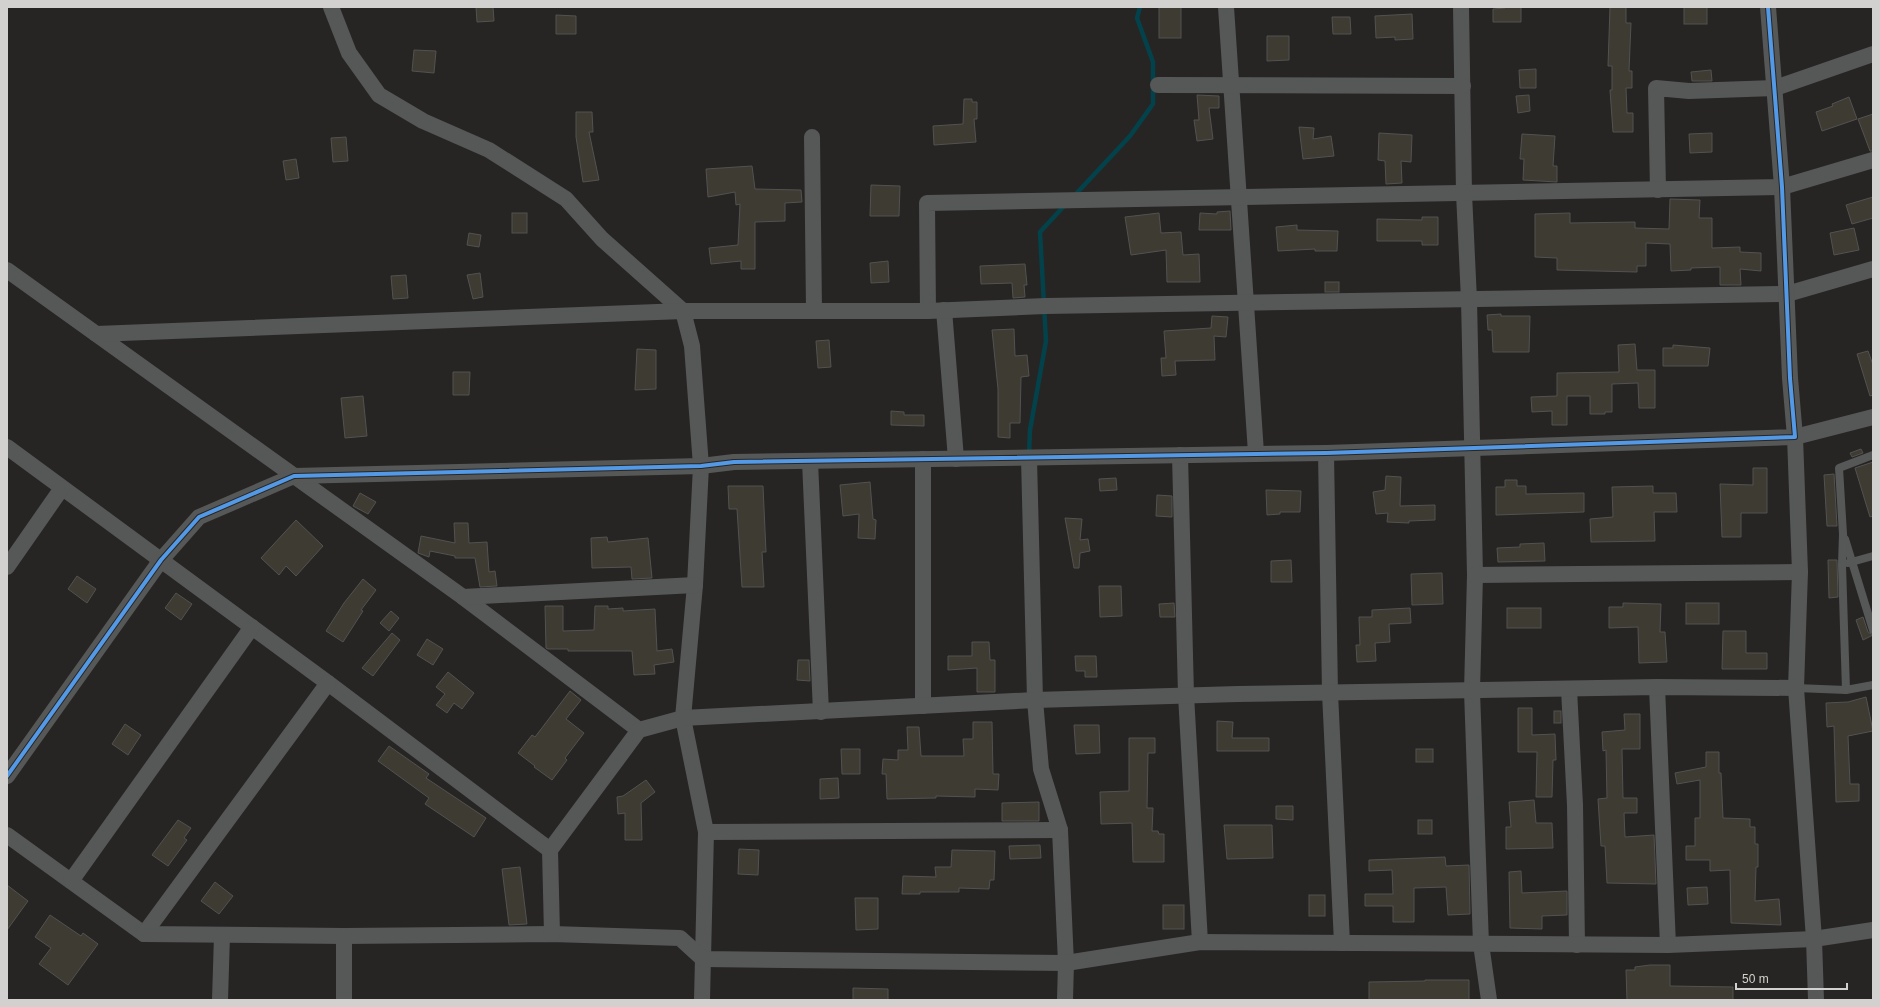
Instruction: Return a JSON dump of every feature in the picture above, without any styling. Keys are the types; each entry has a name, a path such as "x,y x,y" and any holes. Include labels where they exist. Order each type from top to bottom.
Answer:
{"street":[{"path":"331,7 349,53 379,95 422,121 489,150 566,199 602,239 682,311 692,346 701,466 695,585 683,718 706,832 702,1000"},
{"path":"1226,7 1256,453"},
{"path":"1461,7 1464,193 1469,300 1475,575 1472,691 1481,944 1489,1000"},
{"path":"1768,7 1782,187 1790,378 1795,437 1800,572 1796,688 1814,939 1816,1000"},
{"path":"1658,190 1656,88 1689,91 1775,88 1873,54"},
{"path":"1158,85 1462,86"},
{"path":"812,137 814,310"},
{"path":"928,310 927,203 1782,187 1873,160"},
{"path":"96,334 682,311 944,310 1247,303 1787,294 1873,268"},
{"path":"7,270 463,598 639,730"},
{"path":"944,310 956,459"},
{"path":"7,776 161,560 199,516 294,476 701,466 734,462 1326,453 1795,437 1873,417"},
{"path":"7,447 328,683 550,850"},
{"path":"1326,453 1330,693 1342,943"},
{"path":"1180,455 1186,696 1200,942"},
{"path":"1029,458 1035,700 1041,769 1060,830 1066,963 1065,1000"},
{"path":"923,459 923,706"},
{"path":"810,461 821,712"},
{"path":"7,567 62,488"},
{"path":"1475,575 1800,572"},
{"path":"463,598 695,585"},
{"path":"71,881 252,627"},
{"path":"144,934 328,683"},
{"path":"552,934 550,850 639,730 683,718 1035,700 1657,687 1796,688"},
{"path":"1657,687 1668,945"},
{"path":"1569,689 1575,805 1577,944"},
{"path":"706,832 1060,830"},
{"path":"7,835 144,934 344,936 552,934 680,938 703,959 1066,963 1200,942 1668,945 1814,939 1873,930"},
{"path":"220,1000 222,935"},
{"path":"344,936 344,1000"}],"lane":[{"path":"1846,690 1842,565 1842,496 1839,468 1873,455"},
{"path":"1843,534 1873,630"},
{"path":"1842,565 1873,556"},
{"path":"1796,688 1846,690 1873,685"}],"building":[{"path":"476,7 493,7 494,21 477,22"},
{"path":"1159,7 1181,7 1181,38 1159,38"},
{"path":"1521,7 1521,22 1493,22 1493,9"},
{"path":"1610,7 1626,7 1626,23 1631,23 1629,71 1632,71 1632,88 1626,88 1627,113 1633,113 1633,132 1613,132 1610,90 1612,90 1612,66 1608,66"},
{"path":"1684,7 1707,7 1707,24 1684,24"},
{"path":"1412,14 1413,39 1395,40 1395,37 1376,38 1375,16"},
{"path":"556,15 576,16 576,34 556,34"},
{"path":"1332,17 1350,17 1351,34 1333,34"},
{"path":"1267,36 1289,36 1289,60 1267,61"},
{"path":"414,50 436,51 434,73 412,71"},
{"path":"1536,69 1536,88 1520,88 1519,70"},
{"path":"1711,70 1712,81 1692,81 1691,72"},
{"path":"1197,95 1219,96 1219,108 1209,108 1213,139 1197,141 1194,120 1199,120"},
{"path":"1529,95 1530,111 1518,113 1516,96"},
{"path":"1849,97 1857,119 1822,131 1816,112 1833,106 1832,104"},
{"path":"964,99 972,99 972,102 977,102 977,119 974,119 976,142 934,145 933,126 963,124"},
{"path":"576,112 592,112 593,132 589,132 599,180 583,182 576,137"},
{"path":"1873,114 1873,151 1870,151 1858,119"},
{"path":"1299,127 1314,128 1313,139 1331,136 1334,156 1303,159"},
{"path":"1379,133 1412,135 1411,162 1401,161 1402,183 1386,184 1385,161 1378,160"},
{"path":"1712,133 1712,152 1690,153 1689,134"},
{"path":"1522,134 1555,136 1553,166 1557,166 1557,182 1523,180 1524,159 1520,159"},
{"path":"346,137 348,161 333,162 331,138"},
{"path":"296,159 299,178 286,180 283,161"},
{"path":"752,166 755,189 801,190 802,202 785,203 785,221 755,222 755,269 741,269 741,261 711,264 709,248 738,245 740,204 736,205 735,192 708,197 706,169"},
{"path":"871,185 900,186 899,216 870,216"},
{"path":"1873,197 1873,218 1852,224 1846,205"},
{"path":"1670,199 1700,200 1699,218 1712,218 1712,248 1740,247 1740,252 1761,253 1761,271 1740,269 1741,285 1720,285 1720,267 1691,268 1691,270 1671,271 1670,244 1646,243 1646,266 1637,266 1637,272 1557,270 1557,258 1535,257 1535,214 1570,213 1570,223 1635,222 1635,228 1669,229"},
{"path":"1230,211 1231,230 1199,230 1200,213 1217,214 1217,212"},
{"path":"512,213 527,213 527,233 512,233"},
{"path":"1159,213 1161,233 1181,232 1183,255 1199,254 1200,282 1167,282 1166,250 1131,255 1125,217"},
{"path":"1422,217 1438,217 1438,245 1422,245 1422,241 1377,241 1377,219 1422,220"},
{"path":"1297,225 1297,230 1338,231 1337,251 1315,251 1315,249 1278,251 1276,227"},
{"path":"1854,228 1859,250 1834,255 1830,233"},
{"path":"469,233 481,235 479,247 467,245"},
{"path":"888,261 889,282 871,283 870,263"},
{"path":"1025,264 1027,285 1024,285 1025,297 1013,298 1012,283 981,284 980,266"},
{"path":"480,273 483,297 473,299 467,275"},
{"path":"406,275 408,298 393,299 391,276"},
{"path":"1325,282 1339,282 1339,292 1325,292"},
{"path":"1501,314 1501,316 1530,316 1529,352 1493,352 1492,330 1488,330 1487,315"},
{"path":"1212,316 1228,317 1226,337 1214,336 1215,360 1175,361 1176,375 1162,376 1161,358 1166,358 1164,331 1211,328"},
{"path":"1014,329 1015,356 1027,355 1029,376 1021,377 1020,423 1010,423 1010,438 998,437 998,389 992,330"},
{"path":"829,340 831,367 818,368 816,341"},
{"path":"1635,344 1637,370 1655,370 1655,408 1639,408 1638,383 1612,384 1612,412 1605,412 1605,414 1590,414 1590,396 1567,396 1567,425 1552,425 1552,411 1532,412 1531,397 1557,396 1557,373 1619,372 1618,345"},
{"path":"1673,345 1710,348 1708,366 1663,366 1663,348 1673,348"},
{"path":"637,349 656,350 656,389 635,390"},
{"path":"1868,351 1873,365 1873,395 1870,396 1857,354"},
{"path":"453,372 470,372 469,395 453,395"},
{"path":"363,396 367,436 345,438 341,398"},
{"path":"891,411 904,412 904,415 924,415 924,426 891,425"},
{"path":"1861,449 1863,453 1852,457 1850,453"},
{"path":"1873,462 1873,516 1870,517 1855,468"},
{"path":"1753,468 1767,468 1767,513 1741,513 1741,537 1722,537 1720,484 1753,485"},
{"path":"1834,474 1837,526 1827,526 1824,475"},
{"path":"1386,476 1401,477 1400,506 1435,505 1435,520 1409,521 1409,523 1387,522 1388,513 1376,514 1373,492 1385,490"},
{"path":"1116,478 1117,490 1100,491 1099,479"},
{"path":"1505,480 1517,480 1517,486 1526,486 1526,494 1584,493 1584,512 1496,515 1496,487 1505,487"},
{"path":"870,482 873,519 876,520 875,539 858,538 859,514 843,516 840,485"},
{"path":"728,486 763,486 766,552 762,552 764,587 742,587 737,509 729,509"},
{"path":"1653,486 1653,493 1676,493 1677,512 1654,512 1655,541 1591,542 1590,519 1613,517 1612,487"},
{"path":"1266,490 1301,491 1300,512 1280,512 1280,514 1267,515"},
{"path":"360,493 376,502 368,514 353,506"},
{"path":"1157,495 1172,496 1172,517 1156,516"},
{"path":"1065,518 1082,519 1080,540 1088,539 1090,551 1080,553 1079,568 1074,568"},
{"path":"296,520 323,546 296,576 286,566 279,575 261,558"},
{"path":"454,523 468,523 469,543 487,542 489,572 495,571 497,586 480,587 475,558 455,558 455,556 430,551 429,557 418,553 421,536 455,543"},
{"path":"607,537 608,542 648,538 652,578 632,579 631,567 592,568 591,538"},
{"path":"1544,543 1545,561 1498,562 1497,548 1520,547 1520,544"},
{"path":"1291,560 1292,582 1271,582 1271,561"},
{"path":"1828,560 1837,560 1838,597 1829,598"},
{"path":"1442,573 1443,604 1412,605 1411,574"},
{"path":"77,576 96,589 87,603 68,589"},
{"path":"363,579 376,590 361,610 363,611 343,642 326,631 344,603"},
{"path":"1099,586 1121,586 1122,616 1100,617"},
{"path":"176,593 192,604 181,620 165,608"},
{"path":"1174,603 1175,617 1160,617 1159,604"},
{"path":"1623,603 1661,604 1660,632 1665,632 1667,662 1639,663 1638,627 1609,628 1609,607 1623,607"},
{"path":"1686,603 1719,603 1719,624 1686,624"},
{"path":"545,606 563,606 563,631 594,630 595,606 608,606 608,609 623,608 623,611 655,609 657,651 672,649 674,662 654,665 655,674 634,675 632,651 568,651 568,649 548,649 546,648"},
{"path":"1410,608 1411,623 1389,624 1390,642 1375,643 1376,661 1357,662 1356,645 1360,645 1359,617 1372,617 1372,610"},
{"path":"1507,608 1541,608 1541,628 1507,628"},
{"path":"391,611 399,618 389,631 380,623"},
{"path":"1863,617 1868,632 1873,635 1863,640 1856,620"},
{"path":"1723,631 1746,631 1746,653 1767,653 1767,669 1722,669"},
{"path":"392,633 400,640 373,676 362,668"},
{"path":"427,639 443,649 433,665 417,655"},
{"path":"972,642 989,642 990,660 995,660 995,692 977,692 977,668 948,670 948,656 972,656"},
{"path":"1075,656 1096,656 1097,677 1085,677 1085,671 1076,671"},
{"path":"798,660 809,660 810,681 797,680"},
{"path":"448,672 474,693 462,709 454,703 447,713 436,705 445,694 436,687"},
{"path":"570,691 581,700 566,719 584,733 565,758 567,760 552,780 518,753 532,735 535,737"},
{"path":"1866,697 1873,731 1848,736 1850,784 1859,784 1859,801 1836,802 1834,726 1827,727 1826,703 1848,702"},
{"path":"1518,708 1532,708 1532,735 1555,734 1556,760 1553,760 1552,797 1536,797 1537,752 1518,752"},
{"path":"1554,711 1561,711 1561,723 1554,723"},
{"path":"1624,714 1640,714 1640,749 1622,749 1623,798 1637,798 1637,813 1624,813 1625,837 1654,835 1656,884 1607,883 1605,846 1601,846 1598,799 1607,798 1606,750 1603,751 1602,732 1625,730"},
{"path":"1217,721 1233,722 1232,738 1269,738 1269,751 1217,751"},
{"path":"973,722 992,722 993,774 999,774 998,790 975,789 975,797 936,796 936,798 887,799 886,774 882,774 883,759 898,760 898,750 908,750 907,727 919,727 921,756 964,756 963,739 973,739"},
{"path":"125,724 141,735 128,755 112,744"},
{"path":"1074,725 1099,725 1100,753 1076,754"},
{"path":"1129,738 1155,738 1155,753 1148,753 1147,808 1153,808 1152,831 1158,831 1159,834 1164,834 1164,862 1133,862 1132,823 1101,824 1100,792 1129,791"},
{"path":"389,746 429,774 426,778 486,818 474,837 425,804 429,798 378,761"},
{"path":"841,749 860,749 860,774 842,774"},
{"path":"1416,749 1433,749 1433,762 1416,762"},
{"path":"1706,752 1719,752 1719,773 1721,773 1723,818 1750,819 1750,827 1755,827 1755,844 1758,844 1758,867 1756,867 1755,901 1779,899 1781,925 1731,923 1730,870 1710,871 1710,860 1686,860 1686,846 1695,846 1695,818 1700,818 1700,780 1677,784 1675,773 1706,767"},
{"path":"838,778 839,798 820,799 820,779"},
{"path":"646,780 655,792 641,803 642,840 625,840 625,813 618,814 617,797 623,796"},
{"path":"1534,800 1536,823 1552,823 1553,848 1506,849 1506,827 1511,827 1509,802"},
{"path":"1039,802 1039,821 1002,821 1002,803"},
{"path":"1276,806 1293,806 1293,820 1276,819"},
{"path":"178,820 191,828 184,838 187,840 168,866 152,855"},
{"path":"1418,820 1432,820 1432,834 1418,834"},
{"path":"1224,825 1272,825 1273,858 1227,859"},
{"path":"1040,845 1041,858 1010,859 1009,846"},
{"path":"739,849 759,850 758,875 738,874"},
{"path":"952,850 995,851 994,880 990,880 989,889 959,888 959,892 920,892 920,894 902,894 903,876 936,877 935,867 951,867"},
{"path":"1445,857 1446,866 1469,865 1470,914 1448,915 1446,887 1414,888 1414,922 1393,922 1393,906 1365,906 1365,894 1393,894 1392,870 1369,871 1369,860"},
{"path":"520,867 527,924 509,925 502,869"},
{"path":"1521,871 1522,893 1567,891 1567,915 1542,916 1542,929 1510,928 1509,872"},
{"path":"215,882 233,896 219,914 201,901"},
{"path":"7,885 28,901 7,930"},
{"path":"1707,887 1708,904 1688,905 1687,888"},
{"path":"1309,895 1325,895 1325,916 1309,916"},
{"path":"855,898 878,898 878,929 856,930"},
{"path":"1163,905 1184,905 1184,929 1163,929"},
{"path":"50,915 81,936 83,933 98,944 68,985 39,964 51,948 35,937"},
{"path":"1670,965 1670,986 1733,987 1733,1000 1627,1000 1626,970 1635,970 1635,967"},
{"path":"1469,980 1469,1000 1369,1000 1369,982"},
{"path":"853,988 888,989 888,1000 853,1000"}],"waterway":[{"path":"1075,195 1130,136 1153,104 1153,62 1137,18 1140,7"},
{"path":"1029,454 1030,430 1046,341 1040,232 1065,205"}],"cycle path":[{"path":"7,776 161,560 199,517 294,476 701,466 734,462 1326,453 1795,437 1790,378 1782,187 1768,7"}]}
